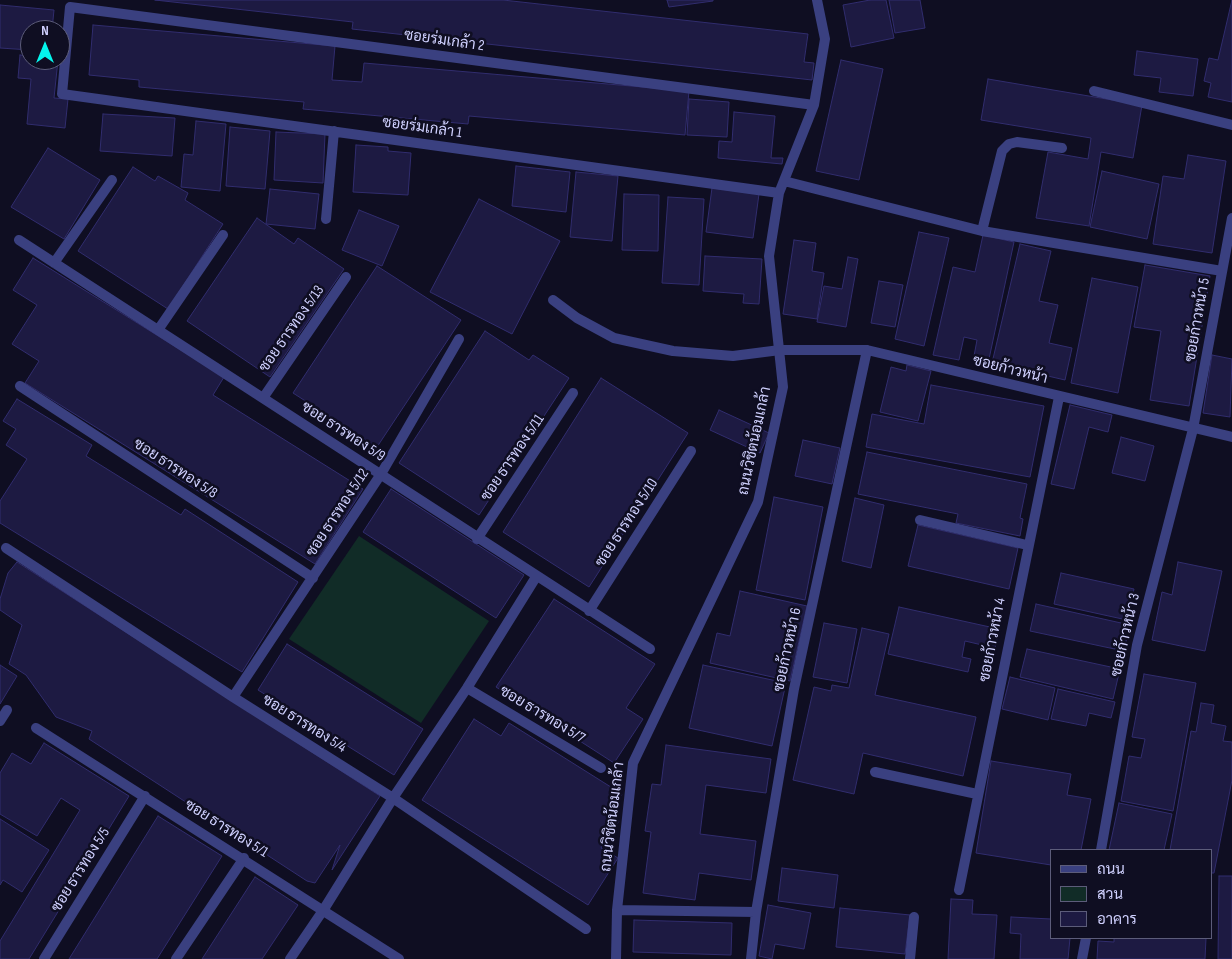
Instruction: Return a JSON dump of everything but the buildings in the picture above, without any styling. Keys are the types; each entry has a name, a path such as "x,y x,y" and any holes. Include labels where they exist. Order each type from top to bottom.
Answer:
{"street":[{"name":"ถนนวิชิตน้อมเกล้า","path":"616,959 617,910 633,763 758,502 783,387 769,256 779,193 814,105 825,39 817,0"},
{"name":"ซอยร่มเกล้า 2","path":"70,6 814,105"},
{"name":"ซอยร่มเกล้า 1","path":"70,6 62,94 334,130 779,193"},
{"path":"1094,91 1232,125"},
{"path":"326,219 334,130"},
{"path":"982,231 1002,152 1009,144 1017,142 1062,148"},
{"path":"54,263 112,180"},
{"path":"784,182 982,231 1222,272"},
{"name":"ซอยก้าวหน้า 5","path":"1193,429 1232,218"},
{"path":"158,330 223,235"},
{"name":"ซอย ธารทอง 5/9","path":"19,240 650,650"},
{"name":"ซอย ธารทอง 5/13","path":"263,398 346,277"},
{"name":"ซอยก้าวหน้า","path":"553,300 577,318 614,338 673,351 733,356 780,350 867,350 1232,437"},
{"name":"ซอย ธารทอง 5/12","path":"233,697 381,474 459,339"},
{"name":"ซอยก้าวหน้า 6","path":"751,959 756,912 794,688 867,350"},
{"name":"ซอย ธารทอง 5/8","path":"20,386 313,578"},
{"name":"ซอย ธารทอง 5/11","path":"477,539 573,393"},
{"name":"ซอยก้าวหน้า 4","path":"959,890 1059,397"},
{"name":"ซอยก้าวหน้า 3","path":"1102,849 1137,645 1193,429"},
{"name":"ซอย ธารทอง 5/10","path":"589,611 691,452"},
{"path":"920,520 1028,545"},
{"name":"ซอย ธารทอง 5/4","path":"6,548 233,697 393,798 586,928"},
{"path":"290,959 324,909 393,798 467,688 536,577"},
{"name":"ซอย ธารทอง 5/7","path":"467,688 602,768"},
{"path":"0,721 7,710"},
{"name":"ซอย ธารทอง 5/1","path":"36,728 244,858 399,959"},
{"path":"875,772 977,794"},
{"name":"ซอย ธารทอง 5/5","path":"44,959 145,796"},
{"path":"176,959 244,858"},
{"path":"617,910 756,912"},
{"path":"910,959 914,917"},
{"path":"1082,959 1086,939"}],"green space":[{"path":"359,536 489,621 421,723 289,639"}]}
